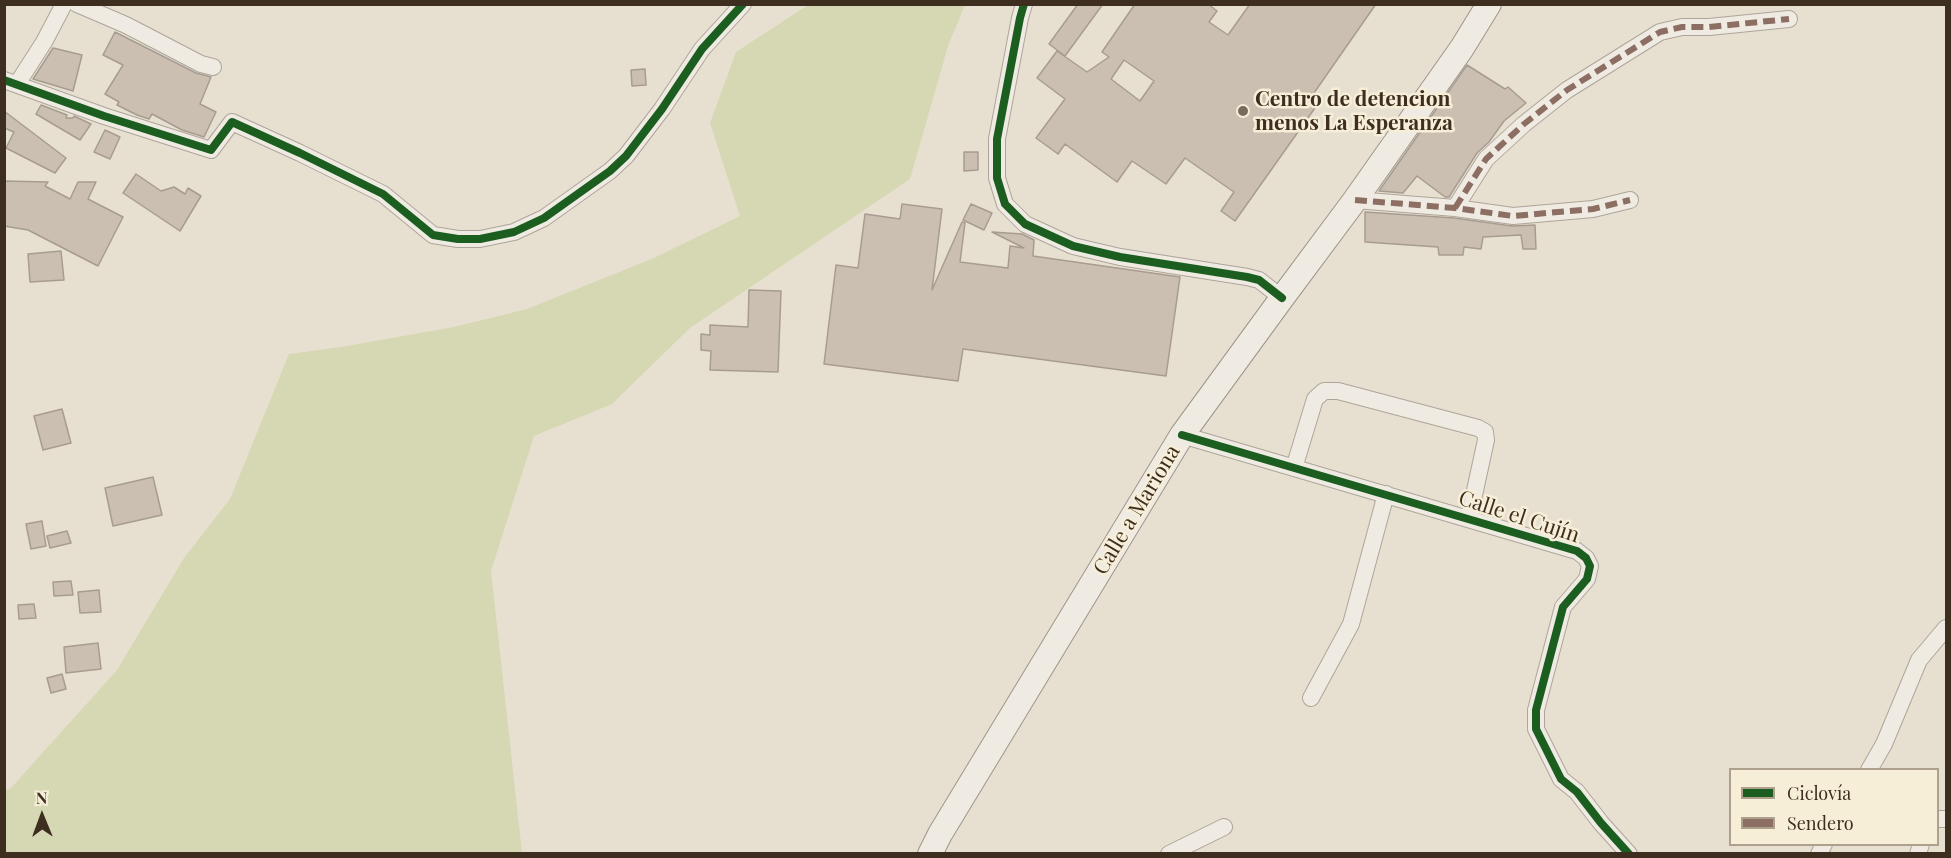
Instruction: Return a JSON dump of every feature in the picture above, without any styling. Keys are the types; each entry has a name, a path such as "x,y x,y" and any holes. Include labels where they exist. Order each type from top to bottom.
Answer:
{"main road":[{"name":"Calle a Mariona","path":"930,854 1182,435 1355,200 1462,48 1489,4"}],"street":[{"path":"64,4 44,42 11,82 104,116 211,150 232,122 383,194 432,235 458,239 480,239 514,232 544,218 610,171 626,156 662,109 702,49 743,4"},
{"path":"76,4 126,25 201,64 213,67"},
{"path":"1024,4 997,139 997,178 1005,204 1025,224 1073,246 1120,257 1247,277 1258,280 1282,298"},
{"path":"1455,208 1486,159 1524,124 1567,90 1660,32 1682,27 1709,27 1789,19"},
{"path":"1355,200 1455,208 1513,216 1593,209 1630,200"},
{"path":"1294,468 1315,399 1324,391 1338,391 1478,428 1485,432 1486,440 1469,519"},
{"name":"Calle el Cujín","path":"1182,435 1469,519 1577,552 1586,558 1590,566 1587,579 1563,607 1536,710 1536,729 1561,779 1578,792 1601,823 1629,854"},
{"path":"1311,698 1351,624 1386,494"},
{"path":"1870,768 1884,744 1919,660 1947,628"},
{"path":"1169,854 1224,827"}],"green space":[{"path":"808,5 965,5 948,46 910,179 690,328 612,404 534,436 491,571 522,853 5,853 5,790 10,789 117,670 184,558 230,499 289,354 454,327 527,309 654,258 740,216 710,123 736,52"}],"building":[{"path":"1078,4 1103,4 1065,56 1049,44"},
{"path":"1135,4 1208,4 1217,11 1209,22 1228,35 1250,4 1376,4 1314,93 1322,98 1235,221 1221,211 1234,192 1185,158 1166,184 1132,161 1117,182 1065,144 1058,154 1036,138 1065,99 1037,78 1057,51 1087,72 1109,57 1102,52","holes":["1124,60 1154,81 1140,101 1111,79"]},
{"path":"115,32 196,73 211,77 200,104 216,112 204,137 182,130 152,114 149,119 137,115 117,105 119,102 105,94 123,65 103,55"},
{"path":"53,48 82,55 73,91 33,79"},
{"path":"1467,65 1505,89 1508,87 1526,103 1504,121 1489,142 1477,153 1449,197 1445,197 1417,176 1403,193 1379,191"},
{"path":"645,69 646,85 632,86 631,70"},
{"path":"41,105 67,115 66,118 74,116 91,124 80,140 36,114"},
{"path":"4,111 66,158 55,173 6,148 14,132 4,128"},
{"path":"105,130 120,137 110,159 94,152"},
{"path":"964,152 978,152 978,170 964,171"},
{"path":"136,174 161,191 174,187 185,194 188,188 201,196 180,231 123,193"},
{"path":"4,181 48,182 45,186 70,199 78,182 96,182 88,199 123,217 98,266 28,230 4,226"},
{"path":"902,204 942,209 932,290 962,222 965,223 960,262 1008,268 1010,246 1024,248 992,232 1022,234 1034,240 1033,256 1180,277 1166,376 963,349 958,381 824,364 836,265 858,268 865,214 900,219"},
{"path":"971,204 992,213 984,230 963,220"},
{"path":"1365,212 1454,218 1512,226 1535,225 1536,249 1523,249 1521,235 1483,237 1481,249 1464,247 1463,255 1439,255 1438,247 1365,242"},
{"path":"61,251 64,280 30,282 28,254"},
{"path":"749,290 781,291 778,372 710,370 711,351 701,350 701,334 710,335 710,325 748,327"},
{"path":"62,409 71,443 43,450 34,416"},
{"path":"153,477 162,515 113,526 105,488"},
{"path":"42,521 46,546 31,549 26,524"},
{"path":"67,531 71,543 50,548 47,536"},
{"path":"71,581 73,595 54,596 53,582"},
{"path":"99,590 101,612 80,613 78,592"},
{"path":"34,604 36,618 19,619 18,605"},
{"path":"98,643 101,669 66,673 64,647"},
{"path":"62,674 66,689 51,693 47,678"}],"marked path":[{"path":"1455,208 1486,159 1524,124 1567,90 1660,32 1682,27 1709,27 1789,19"},
{"path":"1355,200 1455,208 1513,216 1593,209 1630,200"}],"cycle path":[{"path":"4,80 104,116 211,150 232,122 383,194 433,235 458,239 480,239 514,232 544,218 610,171 626,156 662,109 702,49 743,4"},
{"path":"1024,4 997,139 997,178 1005,204 1025,224 1073,246 1120,257 1247,277 1259,280 1282,298"},
{"path":"1182,435 1577,551 1586,558 1590,566 1587,579 1563,607 1536,710 1536,729 1561,779 1577,792 1629,854"}],"place":[{"name":"Centro de detencion menos La Esperanza","path":"1243,111"}]}
